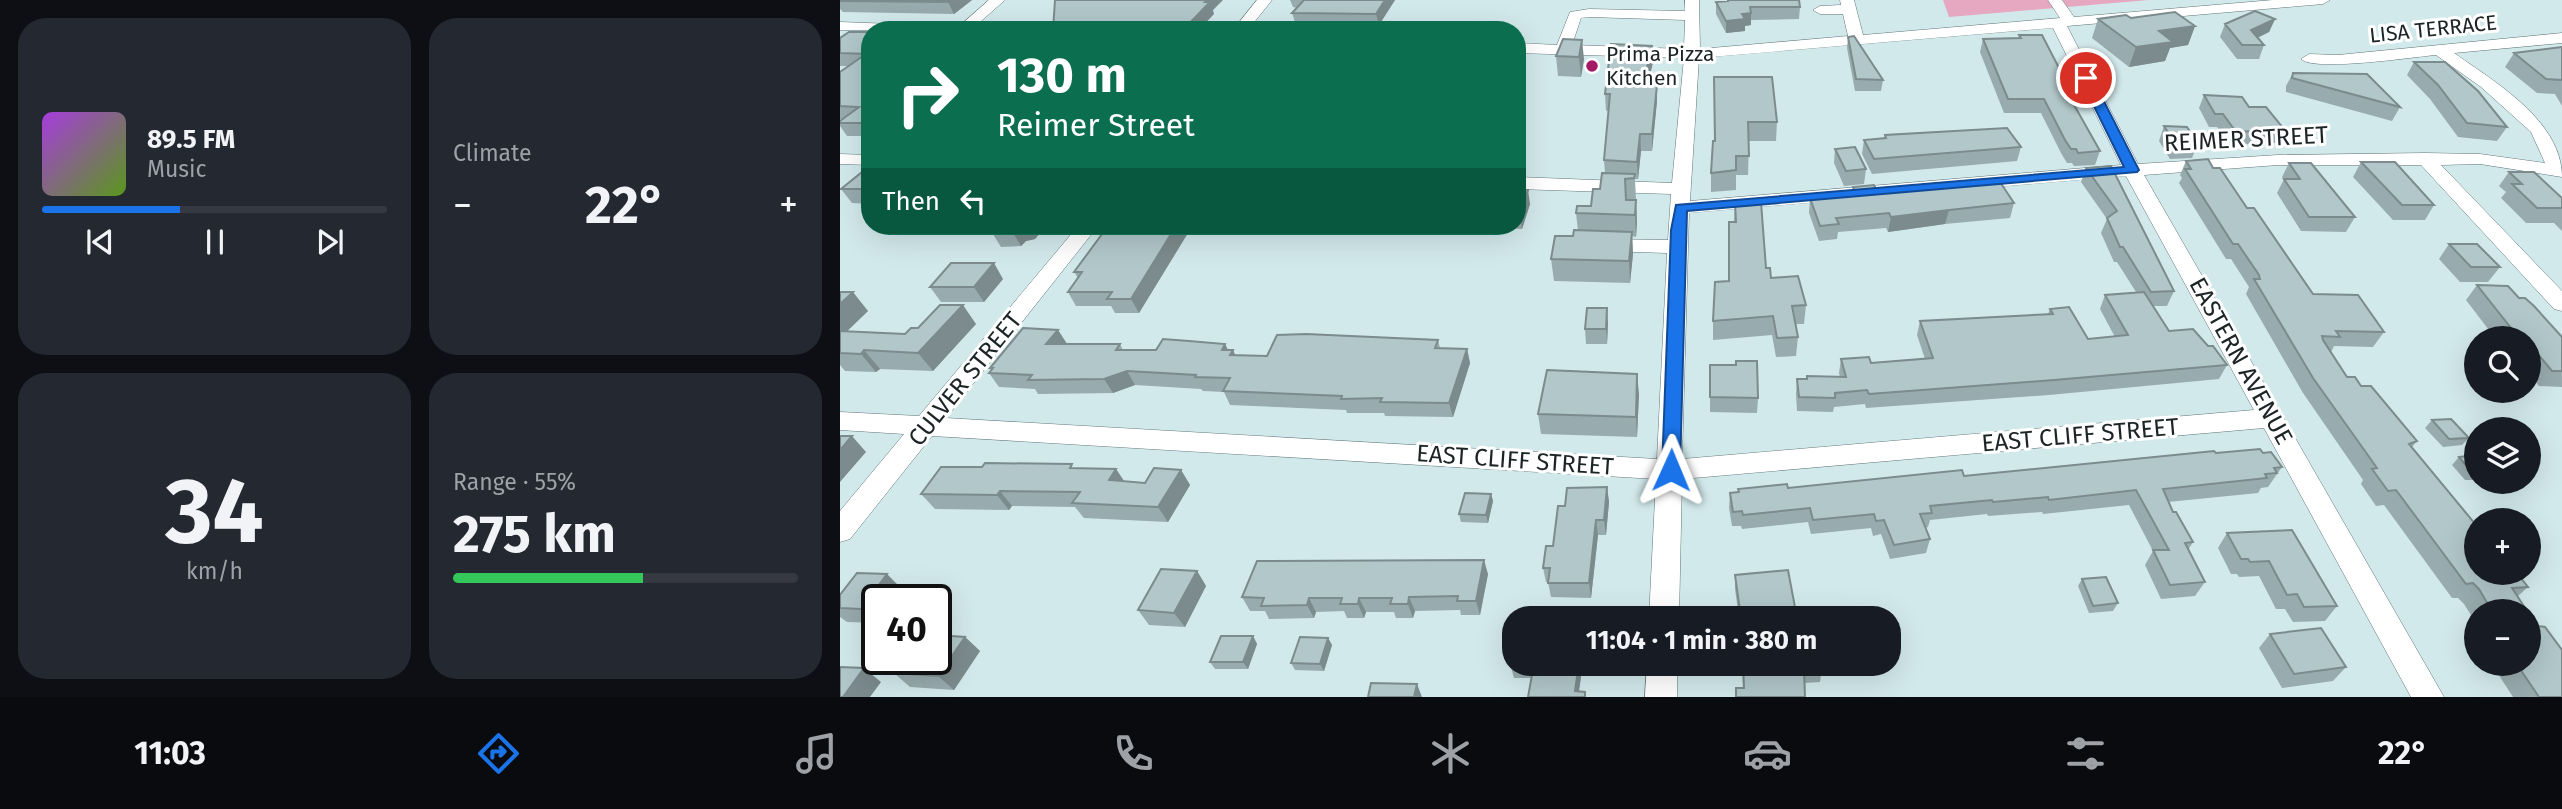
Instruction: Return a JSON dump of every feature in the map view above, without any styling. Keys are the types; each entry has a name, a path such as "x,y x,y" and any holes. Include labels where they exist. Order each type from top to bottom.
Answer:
{"street":[{"path":"973,21 998,0"},
{"path":"1248,21 1265,0"},
{"path":"1665,606 1677,247 1692,54 1692,0"},
{"path":"1526,48 1692,54 1770,40 1856,39 2061,15 2323,0"},
{"path":"1820,10 1848,4 1856,39"},
{"path":"1563,50 1576,15 1589,13 1692,16"},
{"name":"EASTERN AVENUE","path":"2061,15 2132,170 2428,697"},
{"path":"840,26 861,27"},
{"name":"LISA TERRACE","path":"2309,59 2338,60 2562,38"},
{"path":"2438,49 2487,84 2537,128 2544,137 2559,171"},
{"path":"2425,158 2562,304"},
{"name":"REIMER STREET","path":"1526,184 1681,198 2278,160 2425,158 2505,161 2559,171"},
{"path":"840,159 861,160"},
{"name":"CULVER STREET","path":"840,531 1081,235"},
{"path":"1581,244 1677,247"},
{"name":"EAST CLIFF STREET","path":"840,421 1671,470 2273,418"},
{"path":"1661,697 1662,676"}],"shaded area":[{"path":"1943,0 2149,0 1949,17"}],"building":[{"path":"840,0 951,0 948,2"},
{"path":"1055,0 1210,2 1192,21 1054,21"},
{"path":"1304,0 1385,0 1376,14 1292,13"},
{"path":"1799,0 1800,7 1750,7 1751,13 1742,14 1745,19 1726,21 1716,2"},
{"path":"2255,11 2275,19 2251,30 2264,45 2242,45 2225,24"},
{"path":"2175,12 2195,26 2159,31 2173,42 2136,47 2098,19 2126,15 2131,18"},
{"path":"849,32 861,32 861,54 840,53 840,38"},
{"path":"2019,35 2042,35 2073,95 2069,96 2100,151 2078,153 2076,149 2071,149 2044,99 2008,99 1983,39 2021,38"},
{"path":"1854,36 1883,80 1856,79 1848,37"},
{"path":"1563,39 1582,40 1579,57 1556,56"},
{"path":"1611,44 1652,46 1643,85 1657,85 1652,134 1640,134 1637,162 1604,160 1610,94 1605,94"},
{"path":"2562,47 2562,80 2546,79 2514,53"},
{"path":"861,57 861,123 840,123 859,107 840,106 840,72"},
{"path":"2414,62 2445,62 2478,91 2507,127 2467,123 2438,85"},
{"path":"2293,73 2367,74 2400,107 2292,78"},
{"path":"1714,77 1772,77 1777,122 1748,122 1749,156 1736,156 1736,170 1711,173 1715,141"},
{"path":"2204,95 2242,97 2249,107 2266,107 2284,129 2236,132 2223,114 2215,114"},
{"path":"2164,126 2187,127 2198,144 2176,145"},
{"path":"2007,128 2021,147 1874,159 1864,140 1886,138 1885,135"},
{"path":"1855,147 1866,169 1846,171 1835,149"},
{"path":"2208,159 2213,168 2220,168 2247,208 2254,208 2313,294 2358,295 2384,332 2336,331 2340,337 2322,336 2347,377 2355,377 2361,386 2371,386 2417,441 2409,444 2464,510 2464,581 2396,490 2388,491 2372,469 2377,468 2313,378 2254,279 2260,279 2259,275 2238,244 2233,244 2185,169 2191,169 2186,161"},
{"path":"2361,162 2395,162 2434,205 2402,205"},
{"path":"2289,163 2311,163 2355,217 2309,217 2284,179 2300,179"},
{"path":"2111,166 2174,291 2151,292 2123,247 2120,247 2107,218 2117,211 2086,168"},
{"path":"2509,172 2534,172 2562,198 2562,208 2537,208 2512,184 2522,184"},
{"path":"861,173 861,189 841,189"},
{"path":"1602,173 1635,174 1634,178 1625,179 1626,200 1636,200 1635,215 1576,213 1577,206 1591,206 1593,189 1600,189"},
{"path":"2000,182 2014,203 1891,217 1889,213 1836,218 1839,224 1820,226 1810,198 1856,194 1853,187 1874,185 1878,193"},
{"path":"1761,202 1766,268 1770,268 1771,278 1798,276 1806,305 1792,306 1798,337 1777,338 1773,316 1713,321 1715,282 1729,281 1729,222 1736,222 1735,203"},
{"path":"1574,230 1632,232 1629,261 1551,259 1555,236 1573,236"},
{"path":"1101,235 1170,235 1131,299 1107,299 1112,292 1068,292 1082,272 1074,272"},
{"path":"2449,244 2477,244 2500,267 2471,267"},
{"path":"951,263 994,263 974,287 930,287"},
{"path":"2477,285 2508,286 2519,298 2525,298 2534,306 2562,337 2562,371 2552,371 2541,358 2541,326 2509,326"},
{"path":"840,292 853,292 840,304"},
{"path":"2144,292 2169,331 2193,329 2208,346 2213,346 2227,365 1869,394 1867,390 1835,393 1835,398 1799,397 1797,379 1807,379 1807,376 1846,377 1841,359 1869,357 1871,363 1933,358 1920,321 2053,314 2050,309 2069,307 2088,339 2128,335 2105,295"},
{"path":"940,305 963,305 918,353 864,350 861,354 840,353 840,331 905,334 911,328 918,328"},
{"path":"1587,308 1607,308 1606,329 1585,329"},
{"path":"1023,328 1058,330 1046,344 1120,344 1116,350 1156,350 1163,339 1225,344 1222,350 1233,350 1230,355 1267,356 1277,335 1306,334 1438,340 1435,348 1467,349 1449,403 1380,402 1382,398 1341,399 1342,396 1223,391 1230,378 1195,377 1196,375 1127,371 1104,379 1028,380 1032,375 989,373 993,368 990,368"},
{"path":"1736,361 1757,361 1758,398 1710,397 1710,365 1736,365"},
{"path":"1547,370 1637,374 1636,417 1538,414"},
{"path":"2451,419 2464,433 2464,438 2449,439 2432,420"},
{"path":"840,436 852,436 840,450"},
{"path":"2260,449 2263,453 2271,452 2282,467 2274,468 2277,473 2265,474 2267,478 2163,489 2173,512 2176,512 2193,542 2185,543 2205,582 2170,585 2153,550 2169,550 2136,490 2049,500 2048,497 1930,506 1932,513 1920,514 1930,539 1894,545 1884,520 1876,521 1874,514 1813,520 1810,508 1743,515 1742,511 1733,512 1730,493 1739,492 1738,489 1787,484 1788,488 1962,470 1964,476 2214,451"},
{"path":"985,463 1072,464 1070,468 1116,469 1109,480 1145,483 1154,468 1181,470 1158,507 1072,503 1080,492 921,494 941,467 982,467"},
{"path":"1607,487 1604,520 1596,520 1589,583 1548,583 1550,568 1543,568 1546,546 1553,546 1558,506 1565,506 1567,488"},
{"path":"1465,493 1491,494 1486,515 1459,514"},
{"path":"2292,530 2337,606 2304,607 2297,594 2287,595 2269,561 2250,562 2248,559 2241,559 2227,533"},
{"path":"1484,560 1476,601 1457,601 1458,596 1409,597 1408,604 1390,604 1392,598 1359,598 1358,604 1340,604 1342,598 1309,598 1307,605 1261,606 1264,598 1242,597 1257,561"},
{"path":"1161,569 1197,571 1174,613 1138,610"},
{"path":"1788,570 1795,606 1739,606 1735,575"},
{"path":"857,573 887,574 880,584 861,584 861,609 840,608 840,595"},
{"path":"2106,577 2118,603 2093,606 2082,579"},
{"path":"2475,585 2528,587 2512,588 2519,599 2485,599"},
{"path":"2541,626 2545,627 2562,650 2562,697 2539,697 2525,676 2541,676"},
{"path":"2321,628 2346,667 2294,674 2270,634"},
{"path":"952,636 965,637 952,656"},
{"path":"1221,636 1253,636 1243,662 1210,662"},
{"path":"1300,637 1328,638 1320,664 1291,663"},
{"path":"840,667 861,668 861,672 843,697 840,697"},
{"path":"1532,676 1577,676 1575,691 1585,692 1585,697 1528,697"},
{"path":"1744,676 1804,676 1805,697 1736,697 1736,688 1744,688"},
{"path":"1371,683 1417,684 1414,697 1368,697"}],"place":[{"name":"Prima Pizza Kitchen","path":"1592,66"}],"route":[{"path":"1671,470 1678,230 1681,208 2132,170 2086,78"}]}
